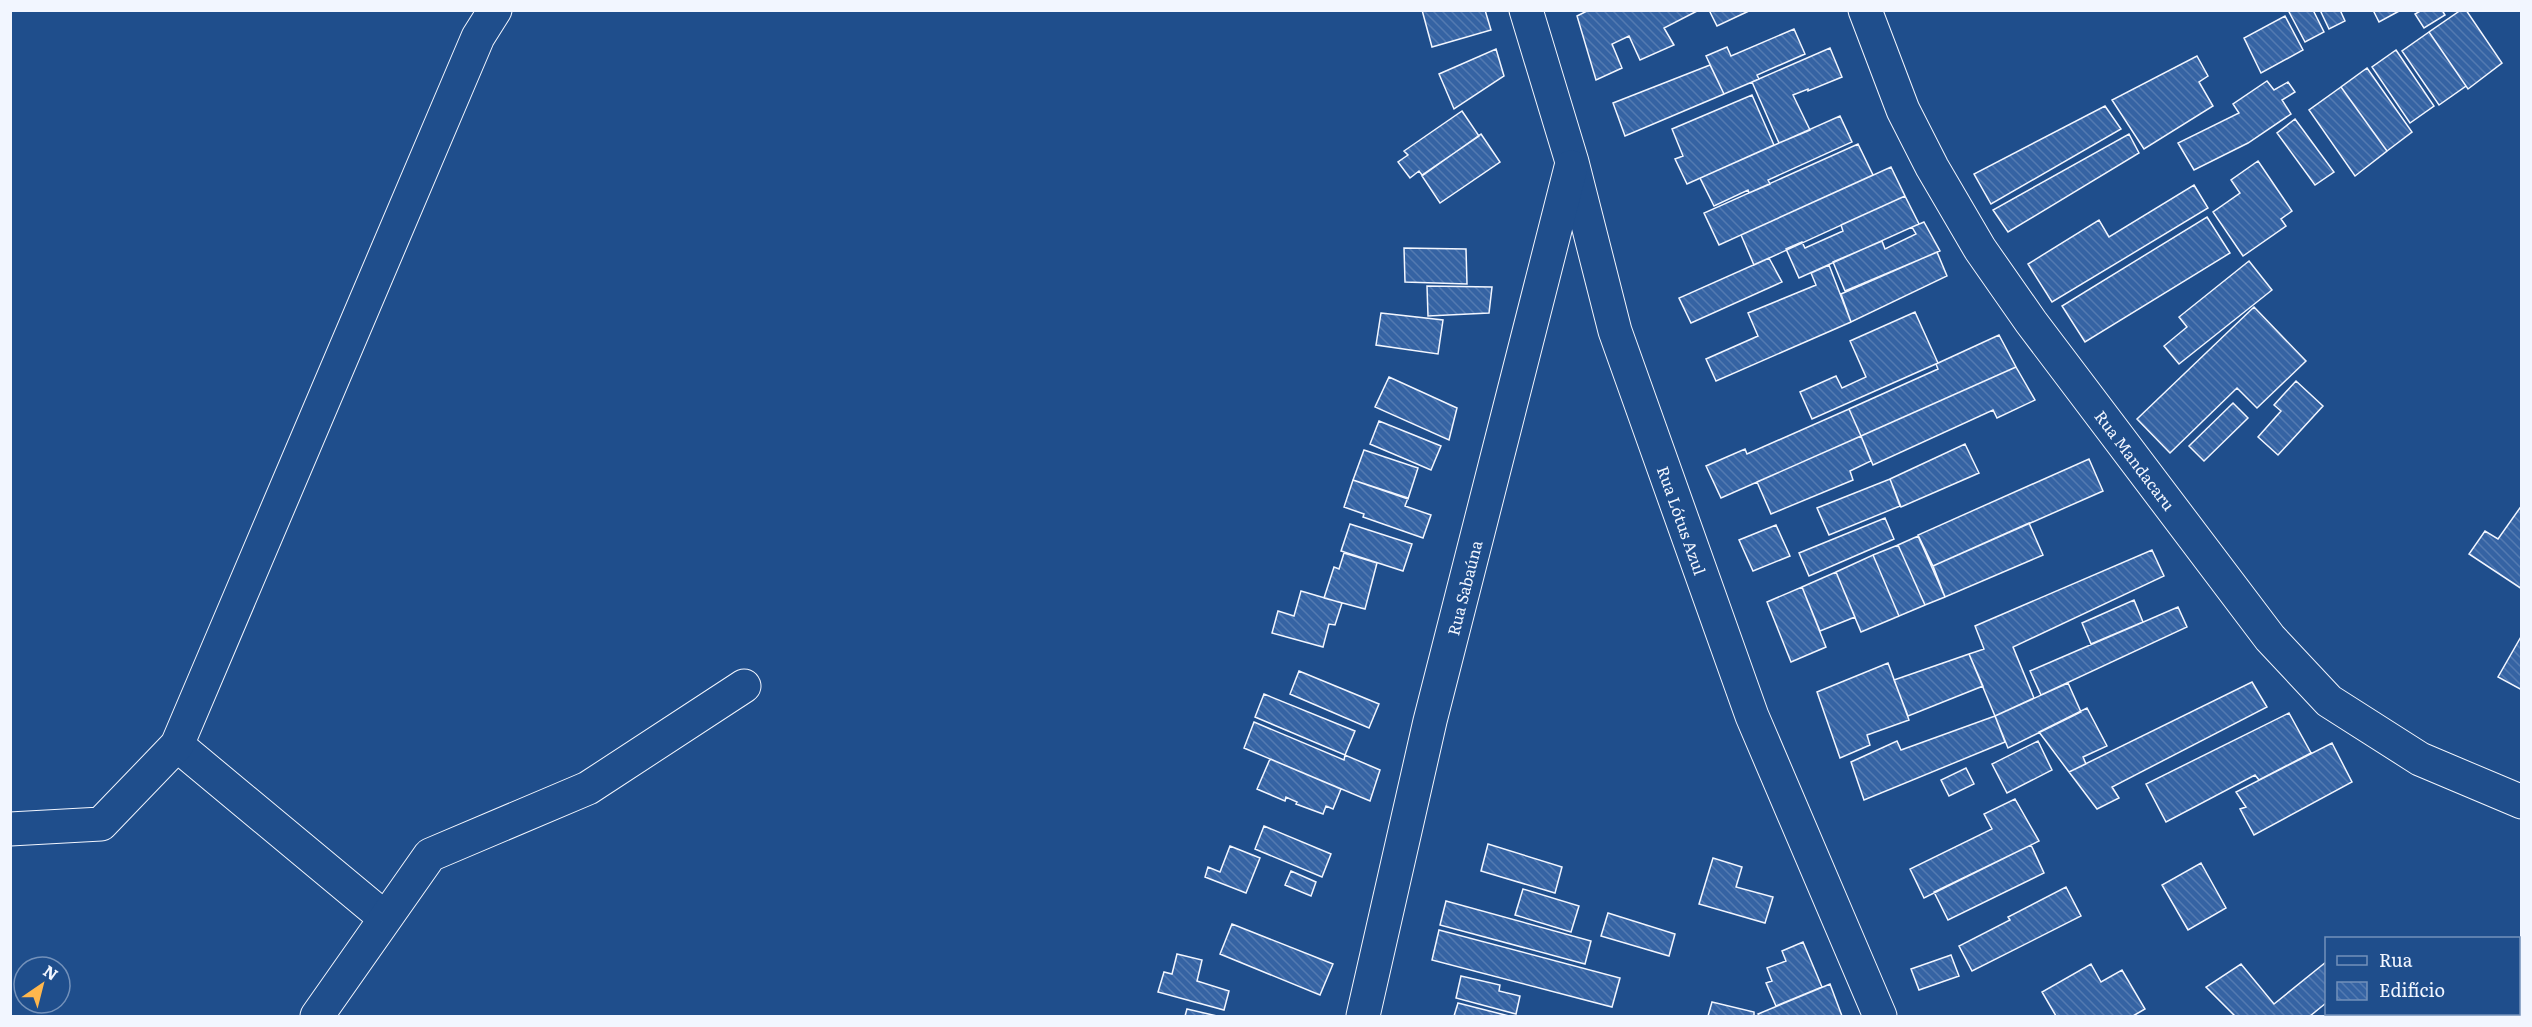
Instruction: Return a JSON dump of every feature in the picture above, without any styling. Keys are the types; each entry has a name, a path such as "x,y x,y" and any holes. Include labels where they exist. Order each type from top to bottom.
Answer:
{"street":[{"path":"10,828 101,824 177,745 477,38 495,10"},
{"name":"Rua Lótus Azul","path":"1526,10 1572,162 1615,331 1748,705 1880,1017"},
{"name":"Rua Mandacaru","path":"1865,10 1903,110 1932,167 1980,249 2031,322 2270,638 2329,701 2420,759 2522,802"},
{"name":"Rua Sabaúna","path":"1363,1017 1431,721 1572,162"},
{"path":"317,1017 430,855 588,788 744,686"},
{"path":"177,745 385,918"}],"building":[{"path":"1422,10 1485,10 1491,30 1432,47"},
{"path":"1589,10 1699,10 1664,28 1674,45 1640,60 1629,36 1612,44 1622,68 1596,80 1577,16"},
{"path":"1709,10 1751,10 1717,26"},
{"path":"2288,10 2313,10 2324,32 2305,42"},
{"path":"2320,10 2340,10 2345,21 2329,29"},
{"path":"2373,10 2401,10 2379,22"},
{"path":"2422,10 2442,10 2445,15 2424,28 2415,14"},
{"path":"2461,10 2466,10 2502,63 2468,89 2429,32"},
{"path":"2285,16 2303,50 2261,73 2244,38"},
{"path":"1794,29 1805,54 1757,75 1759,79 1724,94 1706,56 1727,47 1731,56"},
{"path":"2429,32 2466,86 2439,105 2402,51"},
{"path":"1830,48 1842,77 1793,95 1810,130 1779,143 1752,82"},
{"path":"1496,49 1504,76 1454,109 1439,74"},
{"path":"2396,50 2434,106 2410,123 2372,67"},
{"path":"2197,56 2208,76 2199,82 2213,106 2144,149 2112,100"},
{"path":"1710,65 1724,94 1625,136 1613,103"},
{"path":"2367,68 2412,132 2387,151 2341,87"},
{"path":"2267,81 2274,90 2288,82 2295,92 2282,100 2291,114 2248,143 2194,170 2178,143 2239,113 2233,104"},
{"path":"2341,87 2387,151 2355,176 2309,110"},
{"path":"1752,95 1774,145 1687,184 1675,159 1683,156 1672,129"},
{"path":"2105,106 2121,129 1991,204 1974,174"},
{"path":"1462,111 1479,136 1422,175 1419,171 1410,178 1398,162 1408,155 1404,151"},
{"path":"1840,116 1852,142 1768,180 1770,184 1749,193 1748,190 1714,206 1700,178"},
{"path":"2295,119 2334,172 2315,185 2277,133"},
{"path":"1481,134 1500,162 1440,203 1422,176"},
{"path":"2129,134 2139,153 2008,232 1993,210"},
{"path":"1858,144 1873,175 1719,245 1704,213"},
{"path":"2258,161 2292,211 2281,219 2286,226 2243,256 2213,212 2240,193 2231,180"},
{"path":"1891,167 1905,196 1754,265 1741,235"},
{"path":"2194,185 2208,208 2052,302 2028,264 2099,220 2109,237"},
{"path":"1905,196 1919,224 1799,278 1786,249 1802,242 1805,248 1843,231 1841,225"},
{"path":"2207,217 2230,253 2085,342 2062,306"},
{"path":"1924,222 1940,251 1845,291 1833,262 1882,241 1885,249 1916,234 1912,227"},
{"path":"1404,248 1466,249 1467,284 1405,282"},
{"path":"1937,252 1947,276 1851,322 1841,294"},
{"path":"1769,258 1782,282 1691,323 1679,298"},
{"path":"2249,261 2272,290 2179,364 2164,346 2187,327 2179,317"},
{"path":"1829,265 1851,322 1716,381 1706,359 1758,336 1748,313 1816,285 1811,273"},
{"path":"1427,286 1492,287 1489,313 1428,316"},
{"path":"2254,307 2306,361 2257,408 2237,388 2170,453 2137,419"},
{"path":"1915,312 1938,363 1812,419 1800,392 1836,376 1842,388 1866,377 1850,341"},
{"path":"1381,313 1443,320 1438,354 1376,345"},
{"path":"1999,335 2016,367 1861,436 1849,409 1938,369 1936,364"},
{"path":"2016,367 2035,400 1997,418 1993,410 1873,465 1861,436"},
{"path":"1389,377 1457,408 1449,440 1375,407"},
{"path":"2296,381 2323,406 2278,455 2258,437 2281,411 2274,405"},
{"path":"2233,403 2248,418 2204,461 2189,446"},
{"path":"1849,409 1861,436 1721,498 1706,466 1745,449 1747,454"},
{"path":"1379,421 1441,446 1431,470 1370,444"},
{"path":"1861,436 1871,461 1850,471 1853,480 1771,514 1757,482"},
{"path":"1965,444 1979,473 1901,507 1890,479"},
{"path":"1364,450 1418,468 1408,499 1353,480"},
{"path":"2089,459 2103,491 1933,566 1918,535"},
{"path":"1890,479 1900,506 1829,535 1817,508"},
{"path":"1353,480 1408,498 1405,506 1431,515 1423,538 1363,517 1364,514 1344,507"},
{"path":"2522,505 2522,589 2469,554 2485,531 2498,539"},
{"path":"1885,518 1894,539 1809,576 1799,553"},
{"path":"2029,523 2043,555 1945,597 1933,566"},
{"path":"1350,524 1412,544 1403,571 1341,551"},
{"path":"1776,525 1790,556 1753,571 1739,540"},
{"path":"1918,536 1945,597 1925,605 1898,545"},
{"path":"1898,545 1925,605 1899,616 1873,555"},
{"path":"2152,550 2164,576 2013,647 2034,698 1995,716 1969,654 1984,649 1975,626"},
{"path":"1344,553 1377,563 1365,609 1324,598 1334,567 1339,569"},
{"path":"1873,555 1899,616 1861,632 1836,572"},
{"path":"1836,572 1855,617 1820,631 1802,587"},
{"path":"1802,587 1826,647 1791,662 1767,602"},
{"path":"1301,591 1342,603 1335,625 1329,624 1323,647 1272,633 1278,611 1294,616"},
{"path":"2134,600 2143,622 2091,644 2082,623"},
{"path":"2178,607 2187,627 2041,695 2030,671"},
{"path":"2522,635 2522,690 2498,677"},
{"path":"1969,654 1983,686 1908,716 1894,680"},
{"path":"1888,663 1909,720 1867,735 1870,745 1840,758 1817,692"},
{"path":"1299,671 1379,704 1369,728 1290,694"},
{"path":"2252,682 2267,707 2112,787 2119,798 2097,809 2069,772"},
{"path":"2068,683 2081,712 2008,748 1995,716"},
{"path":"1264,694 1355,731 1345,755 1255,717"},
{"path":"2087,708 2107,746 2083,757 2086,764 2069,772 2039,732"},
{"path":"2289,713 2311,753 2259,780 2255,775 2166,822 2146,784"},
{"path":"1995,716 2005,742 1864,800 1851,762 1897,741 1901,750"},
{"path":"1254,722 1344,760 1345,755 1380,770 1370,801 1244,748"},
{"path":"2038,741 2052,770 2007,793 1992,764"},
{"path":"2332,743 2352,782 2254,835 2240,809 2246,807 2236,792"},
{"path":"1270,759 1341,789 1333,809 1326,806 1323,814 1296,804 1297,802 1286,797 1285,801 1257,789"},
{"path":"1966,768 1974,784 1949,796 1941,780"},
{"path":"2015,799 2039,841 1924,898 1910,869 1992,829 1984,814"},
{"path":"1264,826 1331,854 1322,877 1255,849"},
{"path":"1488,844 1562,867 1555,893 1481,871"},
{"path":"2031,845 2044,873 1948,920 1934,892"},
{"path":"1230,846 1260,858 1246,893 1205,877 1208,867 1220,872"},
{"path":"1713,858 1742,867 1736,887 1773,897 1765,923 1699,904"},
{"path":"2201,863 2226,908 2188,930 2162,885"},
{"path":"1291,871 1316,882 1311,896 1285,885"},
{"path":"2066,887 2081,916 1972,971 1959,946 2010,920 2008,917"},
{"path":"1523,889 1579,906 1571,932 1515,915"},
{"path":"1446,901 1591,941 1585,964 1440,925"},
{"path":"1608,913 1675,934 1669,956 1601,936"},
{"path":"1232,924 1333,964 1320,995 1220,954"},
{"path":"1439,930 1620,978 1612,1007 1432,960"},
{"path":"1803,942 1822,987 1776,1006 1766,983 1772,981 1767,968 1786,961 1782,951"},
{"path":"1177,954 1202,960 1197,981 1229,991 1224,1010 1158,992 1164,972 1172,974"},
{"path":"1951,955 1959,976 1919,990 1911,969"},
{"path":"2325,963 2325,1004 2310,1016 2235,1016 2206,987 2241,964 2274,1004"},
{"path":"2091,964 2101,982 2122,970 2145,1009 2133,1016 2056,1016 2042,992"},
{"path":"1461,976 1500,985 1499,991 1520,996 1516,1014 1456,998"},
{"path":"1830,984 1842,1016 1760,1016 1758,1014"},
{"path":"1712,1002 1754,1012 1754,1016 1708,1016"},
{"path":"1458,1003 1509,1016 1454,1016"},
{"path":"1187,1009 1217,1016 1185,1016"}]}
